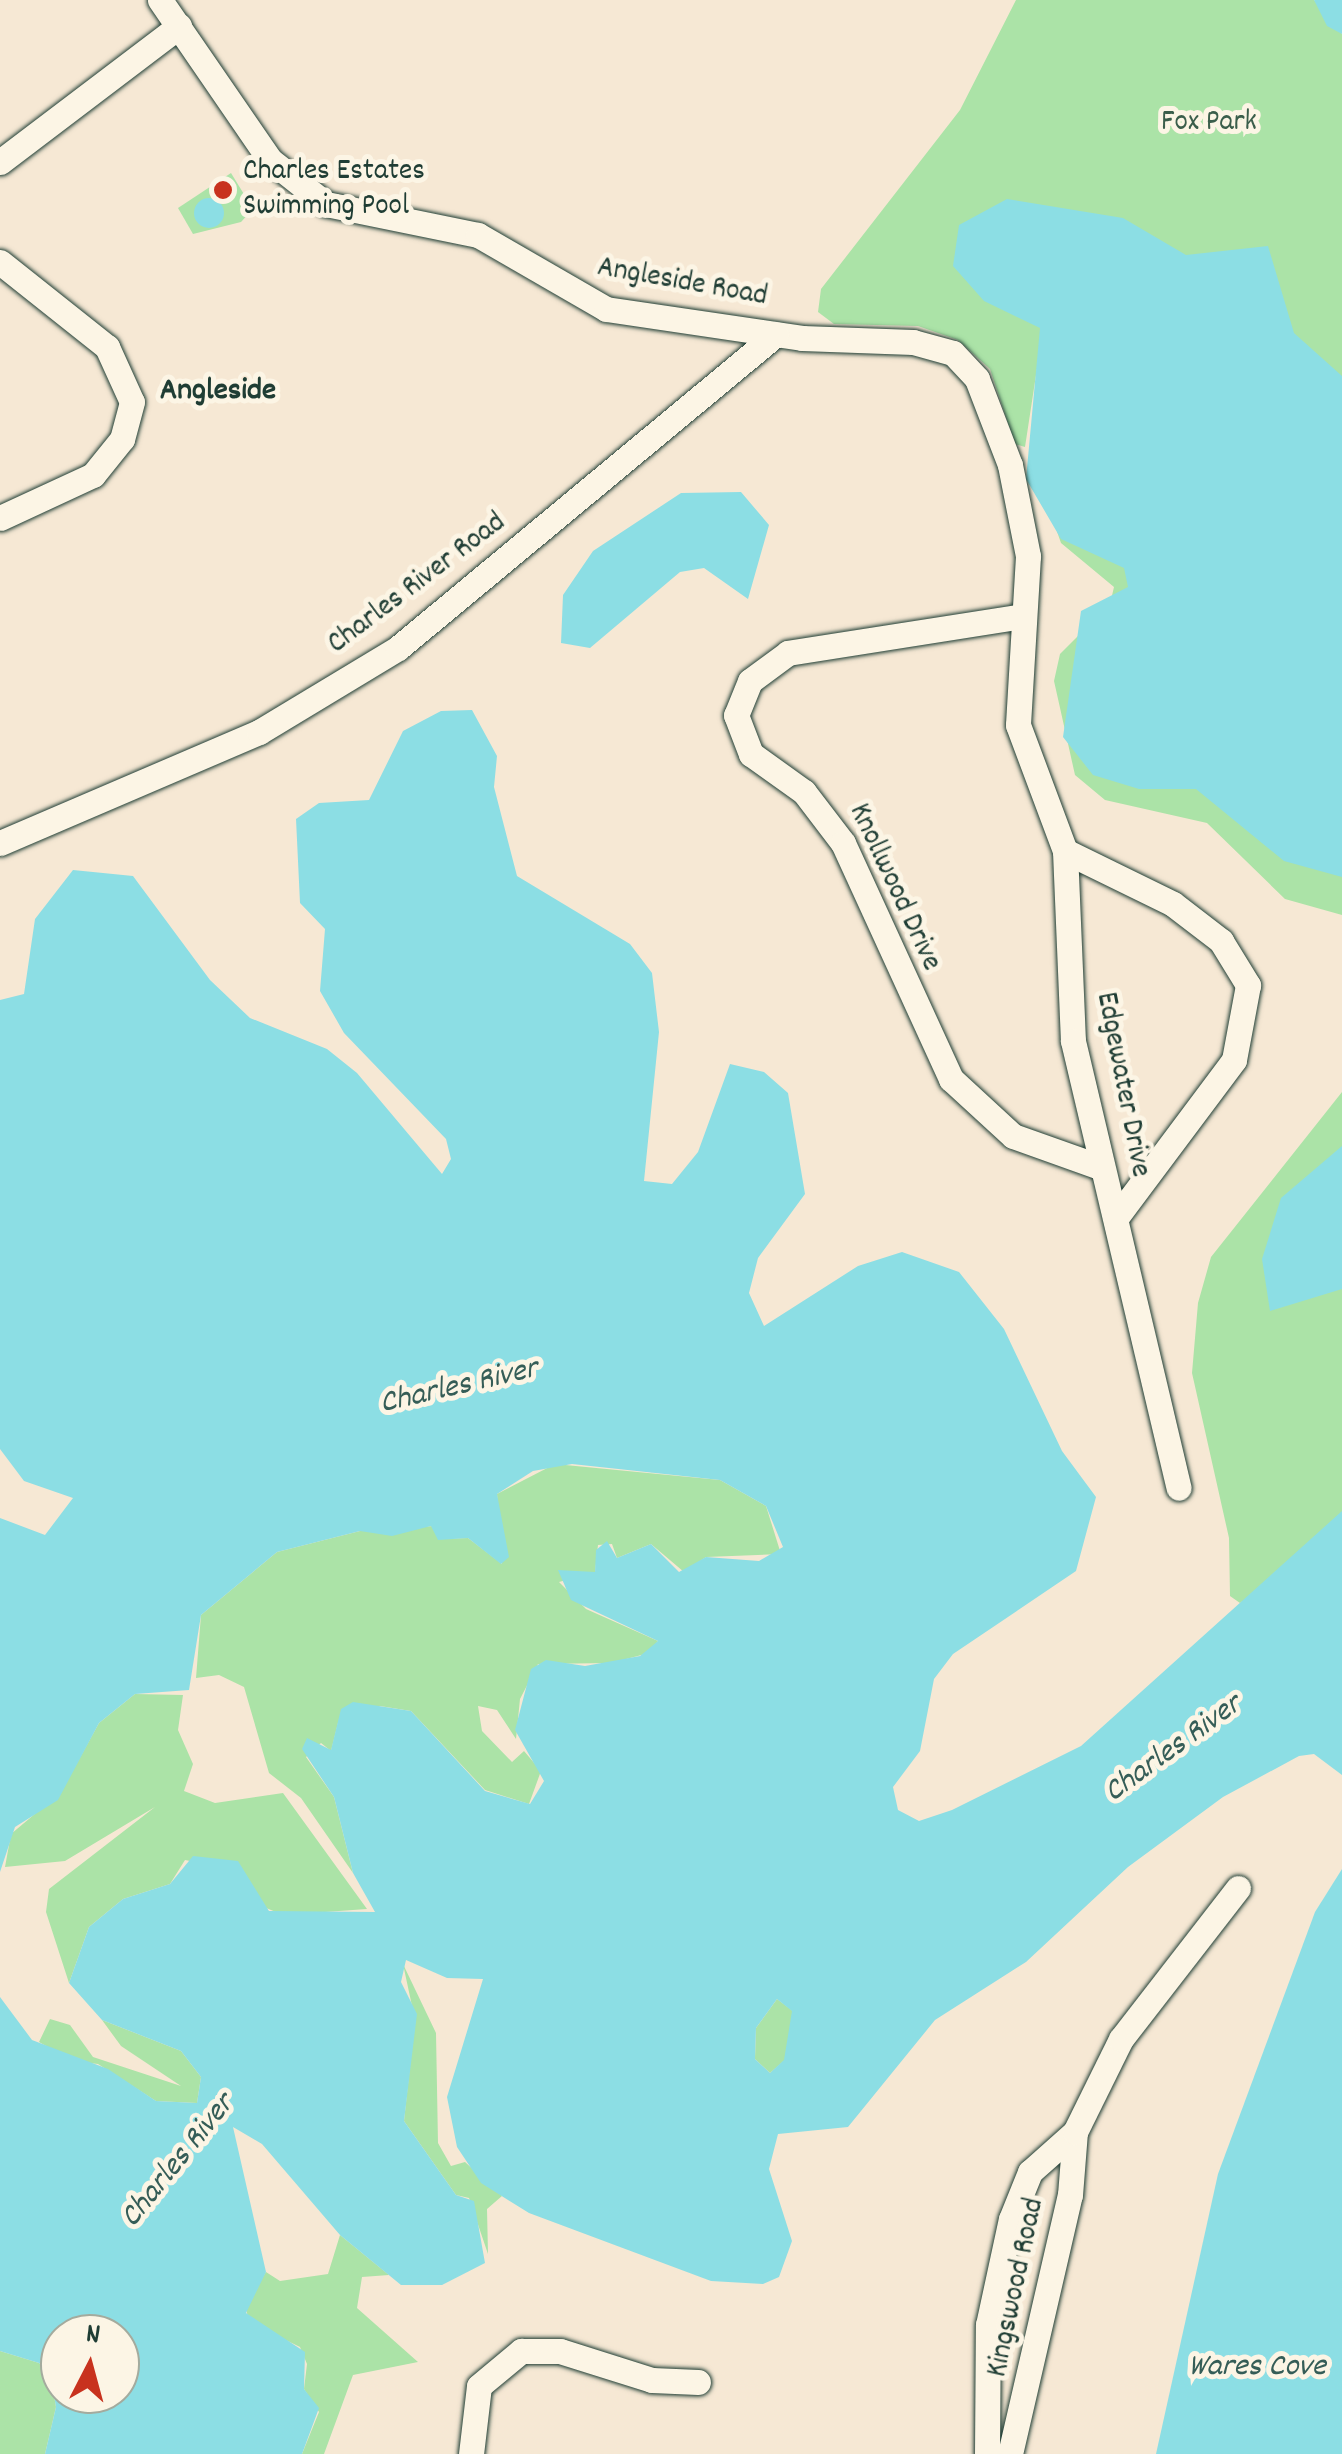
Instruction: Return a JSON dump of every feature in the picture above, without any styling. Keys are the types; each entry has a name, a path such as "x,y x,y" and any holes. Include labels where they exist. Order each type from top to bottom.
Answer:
{"street":[{"name":"Angleside Road","path":"160,0 270,160 326,204 478,234 606,309 776,334"},
{"path":"0,162 178,26"},
{"path":"0,262 108,348 132,402 122,440 93,474 0,518"},
{"name":"Edgewater Drive","path":"776,334 914,342 967,365 1010,465 1028,556 1018,725 1064,852 1069,1004 1100,1167 1116,1218 1179,1488"},
{"name":"Charles River Road","path":"0,843 258,732 398,648 776,334"},
{"name":"Knollwood Drive","path":"1023,616 788,653 750,681 736,715 751,754 821,808 843,843 952,1079 1013,1136 1100,1167"},
{"path":"1064,852 1173,904 1222,941 1248,986 1234,1060 1116,1218"},
{"name":"Kingswood Road","path":"1010,2454 1070,2195 1075,2132 1121,2038 1238,1888"},
{"name":"Kingswood Road","path":"987,2454 988,2325 1010,2219 1030,2172 1075,2132"},
{"path":"471,2454 479,2386 521,2352 560,2351 652,2380 698,2382"}],"green space":[{"name":"Fox Park","path":"1016,0 1314,0 1342,34 1342,915 1285,899 1207,823 1105,800 1075,775 1054,681 1060,654 1110,604 1114,587 1061,543 1052,517 1038,362 1025,447 1015,444 990,369 958,340 918,326 834,324 818,312 821,289 960,110"},
{"name":"Charles Estates Swimming Pool","path":"231,173 253,209 241,222 193,234 178,208"},
{"path":"1342,1092 1342,1528 1240,1603 1230,1596 1229,1538 1192,1373 1198,1303 1211,1257"},
{"path":"555,1464 720,1480 766,1506 781,1554 706,1557 684,1572 651,1544 617,1558 612,1544 598,1545 595,1572 559,1582 586,1609 658,1641 649,1653 611,1663 538,1664 520,1699 516,1739 497,1710 478,1706 482,1731 512,1762 524,1751 541,1771 529,1804 485,1790 411,1711 380,1706 338,1723 331,1751 321,1743 306,1757 334,1797 353,1873 301,1798 269,1773 244,1687 219,1675 196,1678 201,1615 277,1552 360,1531 434,1526 439,1539 468,1538 502,1564 497,1494"},
{"path":"135,1694 183,1695 178,1730 193,1764 184,1791 215,1803 283,1793 367,1909 283,1915 259,1905 238,1870 185,1860 170,1884 123,1899 89,1927 69,1983 46,1912 49,1889 155,1807 65,1861 5,1867 11,1834 61,1792 99,1723"},
{"path":"403,1964 436,2033 438,2143 451,2166 465,2162 502,2196 487,2209 488,2254 469,2198 456,2195 404,2121 415,2020"},
{"path":"777,1999 793,2011 785,2060 770,2073 755,2059 756,2028"},
{"path":"50,2019 70,2025 93,2057 181,2086 121,2046 102,2020 181,2051 201,2077 197,2103 156,2101 98,2064 73,2061 39,2042"},
{"path":"340,2235 389,2275 362,2277 357,2308 418,2362 353,2375 324,2454 302,2454 319,2412 304,2389 307,2364 300,2347 249,2322 245,2304 266,2272 280,2281 328,2274"},
{"path":"0,2351 39,2363 40,2414 54,2414 45,2454 0,2454"}],"water":[{"path":"1314,0 1342,0 1342,34 1327,26"},
{"path":"209,198 220,202 224,213 220,224 209,228 198,224 194,213 198,202"},
{"path":"1007,199 1123,218 1186,255 1268,246 1294,333 1342,376 1342,877 1284,861 1196,789 1139,789 1093,775 1063,737 1081,611 1128,587 1124,568 1061,539 1026,479 1040,328 984,301 953,266 959,225"},
{"path":"741,492 769,525 748,599 704,568 680,572 590,648 561,643 563,595 593,551 681,493"},
{"name":"Charles River","path":"472,710 497,756 494,787 517,876 630,944 652,973 659,1032 644,1181 672,1184 698,1152 730,1064 764,1072 788,1093 805,1194 758,1258 749,1293 764,1326 858,1266 902,1252 959,1272 1004,1329 1062,1451 1096,1497 1076,1571 953,1654 934,1679 920,1751 893,1787 898,1810 919,1821 952,1810 1081,1746 1342,1511 1342,1775 1314,1754 1299,1756 1223,1797 1128,1867 1026,1962 935,2020 848,2127 778,2134 769,2169 792,2241 779,2277 763,2284 711,2281 529,2213 481,2183 457,2147 447,2097 483,1979 447,1978 406,1960 401,1982 417,2014 404,2121 456,2195 474,2201 485,2263 442,2285 401,2285 340,2235 262,2144 233,2127 266,2272 246,2313 305,2352 304,2389 319,2408 302,2454 45,2454 54,2414 140,2414 140,2314 40,2314 40,2364 0,2351 0,1997 32,2040 108,2069 156,2101 197,2103 201,2077 181,2051 102,2020 69,1983 89,1927 123,1899 170,1884 193,1856 238,1861 269,1911 375,1912 353,1873 334,1797 302,1749 307,1738 331,1750 341,1709 353,1702 411,1711 485,1791 530,1804 544,1781 515,1730 531,1669 546,1660 585,1666 640,1656 658,1641 571,1600 558,1570 595,1572 596,1550 607,1541 617,1558 651,1544 679,1572 706,1557 759,1561 783,1547 766,1506 720,1480 572,1464 533,1471 497,1494 509,1557 501,1564 468,1538 438,1540 431,1526 392,1536 360,1531 277,1552 201,1615 189,1690 135,1694 99,1723 58,1800 15,1827 0,1872 0,1518 45,1535 73,1498 24,1481 0,1449 0,1000 24,994 35,919 73,870 133,876 210,980 250,1018 327,1049 357,1073 442,1174 451,1159 446,1139 344,1033 320,991 325,929 300,903 296,819 319,803 369,800 403,731 441,711","holes":["777,1999 792,2011 784,2060 770,2073 755,2059 756,2028"]},
{"path":"1342,1146 1342,1289 1270,1311 1262,1259 1281,1198"},
{"name":"Wares Cove","path":"1342,1869 1342,2454 1156,2454 1218,2174 1315,1912"}],"place":[{"name":"Charles Estates Swimming Pool","path":"223,190"}],"district":[{"name":"Angleside","path":"218,392"}]}
